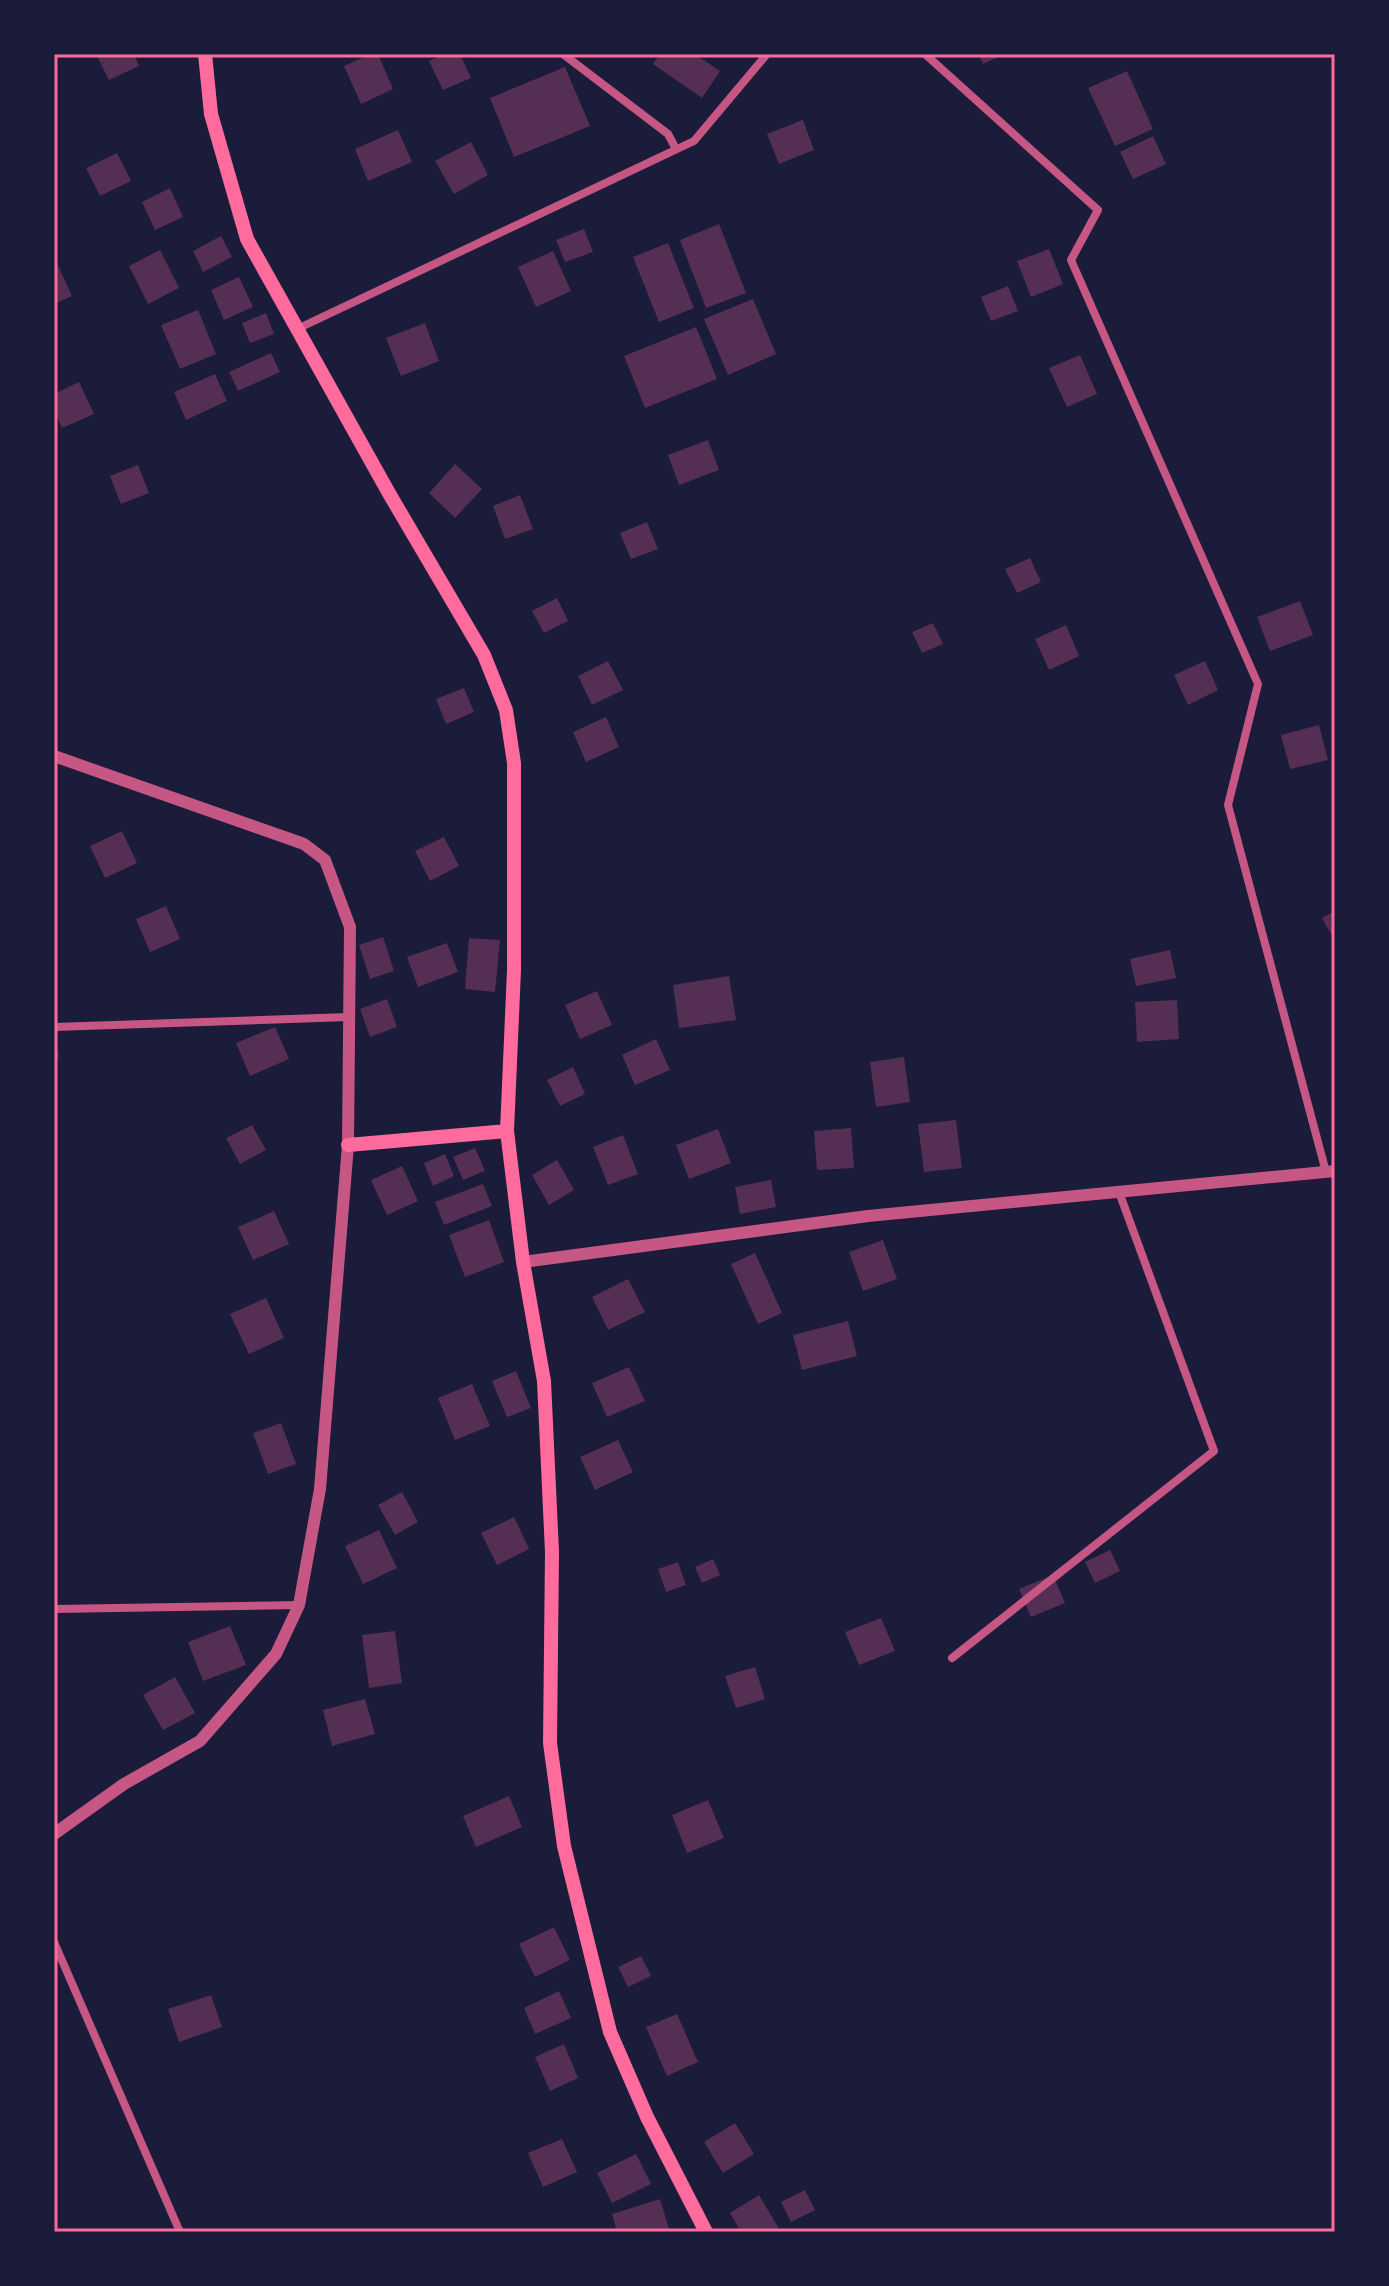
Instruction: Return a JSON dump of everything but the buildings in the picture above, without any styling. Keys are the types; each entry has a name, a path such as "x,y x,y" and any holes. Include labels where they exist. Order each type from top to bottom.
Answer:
{"main road":[{"path":"205,54 211,114 247,239 484,655 506,710 514,763 514,970 507,1131 523,1262 544,1381 552,1552 550,1743 564,1846 610,2032 647,2117 706,2232"},
{"path":"348,1145 507,1131"}],"street":[{"path":"563,54 668,134 676,149"},
{"path":"296,329 694,141 767,54"},
{"path":"523,1262 868,1216 1331,1171 1228,805 1258,684 1071,260 1098,210 925,54"},
{"path":"54,756 304,844 325,860 350,927 348,1145 320,1489 299,1605 276,1654 200,1741 124,1784 54,1834"},
{"path":"54,1027 348,1017"},
{"path":"952,1658 1214,1451 1119,1192"},
{"path":"54,1609 299,1605"},
{"path":"54,1942 180,2232"}]}
